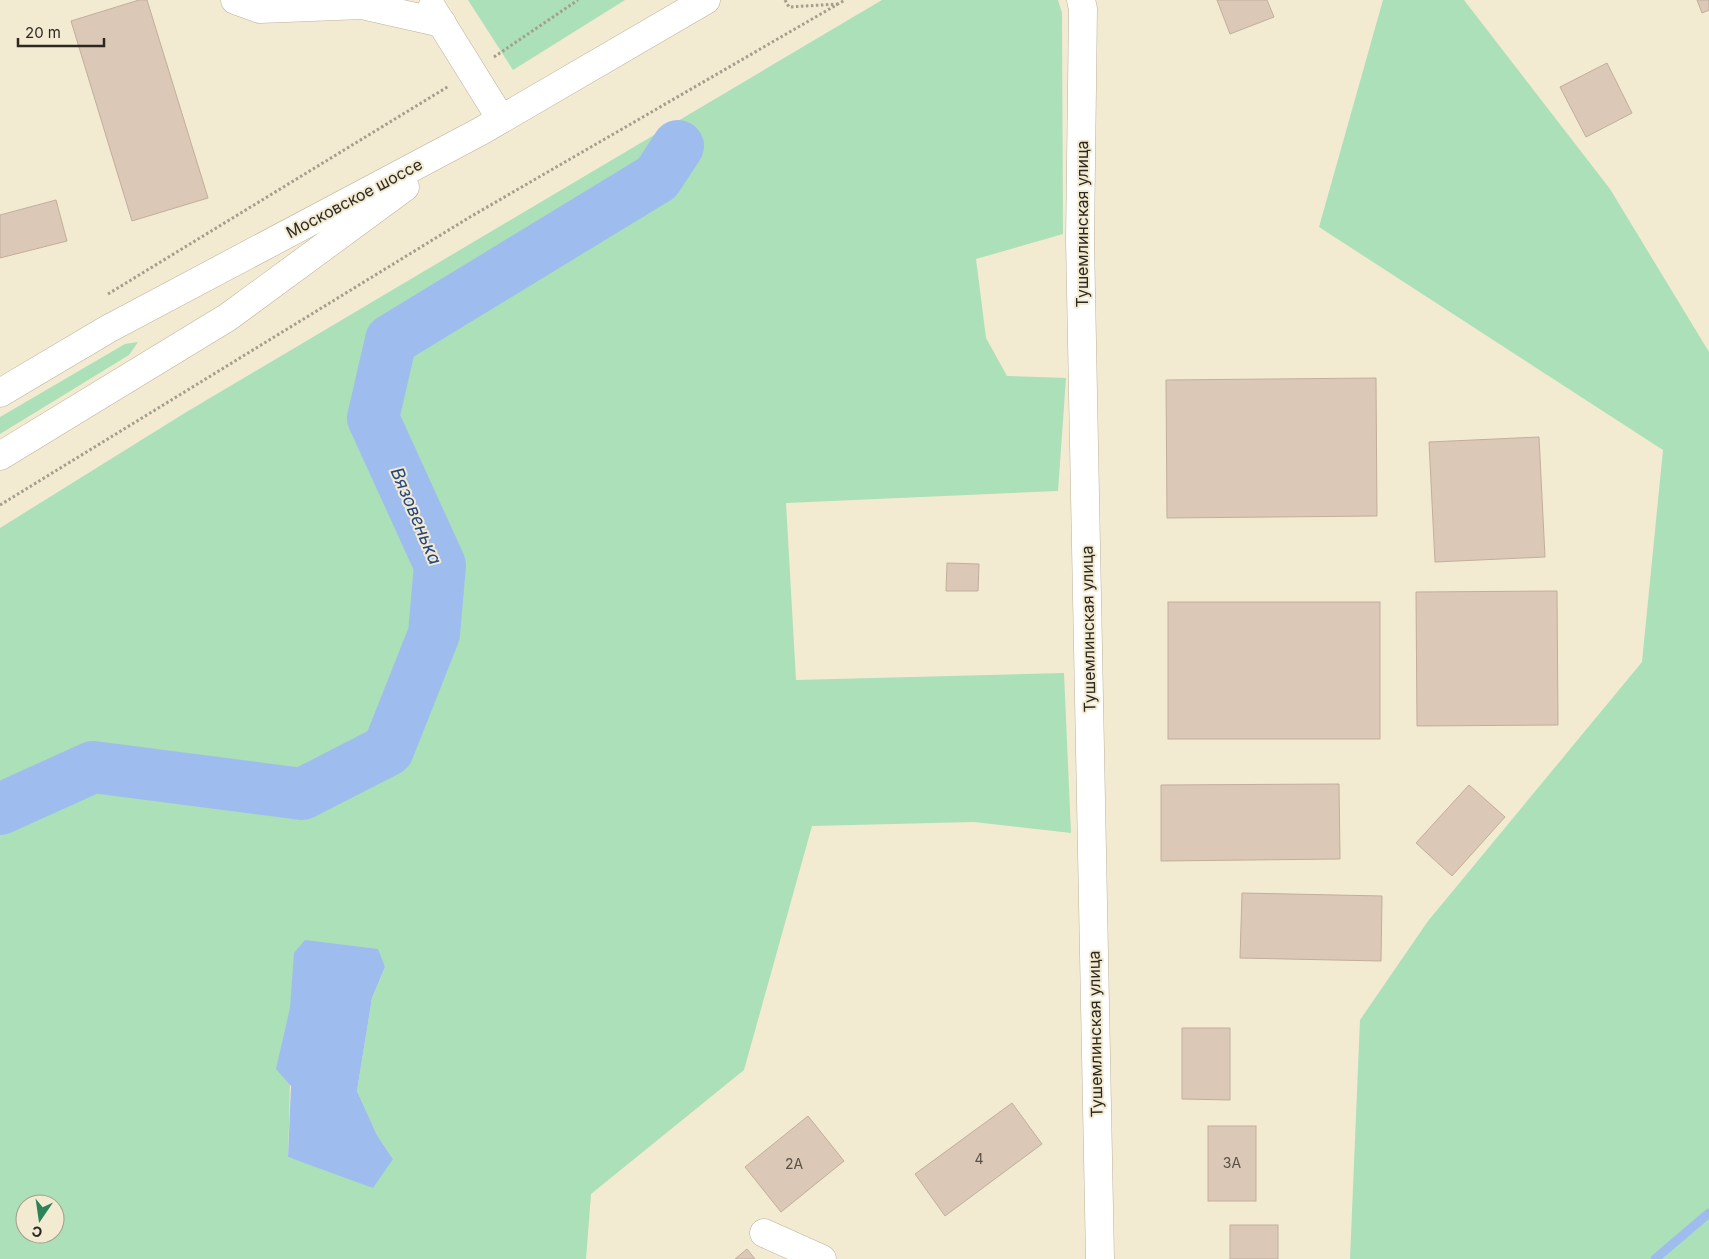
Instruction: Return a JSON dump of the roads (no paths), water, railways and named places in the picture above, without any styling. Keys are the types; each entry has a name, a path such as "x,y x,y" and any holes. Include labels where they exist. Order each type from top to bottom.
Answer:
{"street":[{"path":"235,0 260,9 362,5 442,23"},
{"path":"0,456 228,317 491,125 473,72 427,0"},
{"name":"Московское шоссе","path":"0,393 108,329 491,125 706,0"},
{"name":"Тушемлинская улица","path":"1081,0 1083,9 1080,240 1100,1259"},
{"path":"764,1233 822,1259"}],"water":[{"path":"305,940 378,949 385,967 372,998 357,1091 377,1135 393,1159 373,1188 288,1157 291,1086 276,1069 290,1008 294,953"}],"waterway":[{"name":"Вязовенька","path":"0,809 93,767 302,794 388,750 434,634 440,565 373,418 391,340 657,178 678,146"},
{"path":"1655,1259 1709,1213"}]}
